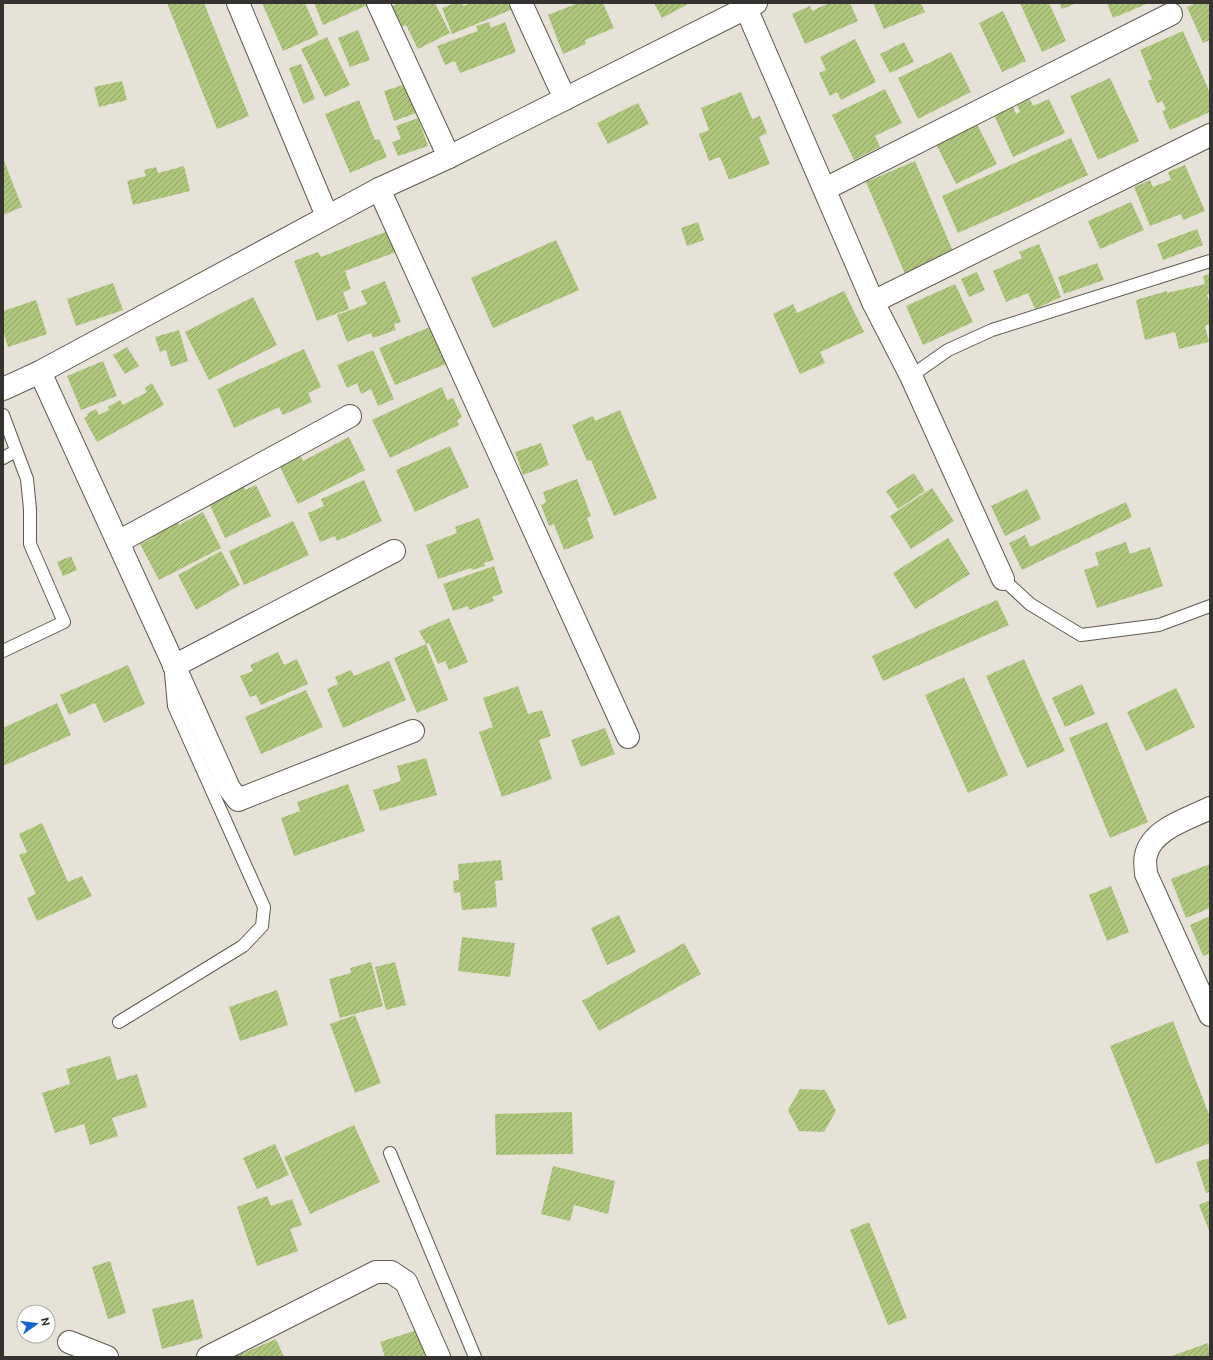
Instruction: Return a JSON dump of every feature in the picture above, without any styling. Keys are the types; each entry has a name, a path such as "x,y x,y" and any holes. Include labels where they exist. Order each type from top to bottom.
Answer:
{"street":[{"path":"238,3 328,216"},
{"path":"378,3 449,157"},
{"path":"521,3 565,99"},
{"path":"3,389 40,372 379,189 449,157 751,6 825,189 873,302 911,376 1003,579"},
{"path":"825,189 1171,14"},
{"path":"873,302 1210,135"},
{"path":"379,189 628,737"},
{"path":"40,372 229,788 238,800 413,731"},
{"path":"118,542 350,416"},
{"path":"172,660 394,551"},
{"path":"1210,808 1175,825 1154,838 1146,855 1146,874 1210,1015"},
{"path":"208,1357 376,1272 391,1272 406,1282 439,1357"},
{"path":"70,1342 107,1357"}],"lane":[{"path":"911,376 948,350 992,330 1210,261"},
{"path":"3,415 27,479 30,509 30,544 64,622 3,651"},
{"path":"3,458 16,451"},
{"path":"1003,579 1030,604 1081,635 1159,625 1210,606"},
{"path":"119,1022 242,946 262,926 264,907 174,706 172,660"},
{"path":"390,1153 475,1357"}],"building":[{"path":"167,3 204,3 249,116 217,129"},
{"path":"262,3 305,3 319,35 283,51"},
{"path":"314,3 370,3 370,4 323,25"},
{"path":"398,3 435,3 450,33 418,49 406,25 402,27 391,7"},
{"path":"455,3 462,3 463,6 471,3 510,3 513,9 452,34 442,8"},
{"path":"578,3 603,3 614,28 585,40 586,44 563,54 548,15"},
{"path":"654,3 690,3 662,18"},
{"path":"829,3 850,3 858,21 805,44 792,14 810,6 812,11"},
{"path":"873,3 921,3 925,12 884,29"},
{"path":"1020,3 1049,3 1066,41 1042,52"},
{"path":"1059,3 1077,3 1062,9"},
{"path":"1107,3 1149,3 1113,18"},
{"path":"1197,3 1210,3 1210,40 1203,43 1187,7"},
{"path":"1003,11 1026,61 1002,72 979,23"},
{"path":"489,22 491,28 505,22 516,52 460,73 455,61 445,65 437,46 478,31 476,26"},
{"path":"358,30 370,60 350,67 338,38"},
{"path":"1183,31 1210,93 1210,112 1170,130 1162,111 1166,109 1162,101 1157,103 1148,81 1152,79 1140,50"},
{"path":"327,37 350,85 325,97 301,49"},
{"path":"855,39 876,82 841,100 837,92 830,96 819,73 826,70 820,57"},
{"path":"904,42 914,62 890,73 880,54"},
{"path":"951,52 971,92 918,119 898,78"},
{"path":"301,64 315,99 303,104 289,68"},
{"path":"1110,78 1139,141 1098,160 1070,96"},
{"path":"122,81 127,100 99,107 94,87"},
{"path":"406,84 416,113 394,121 384,91"},
{"path":"885,89 902,123 875,136 880,147 854,160 832,115"},
{"path":"741,92 752,119 760,116 767,133 759,137 770,164 729,180 720,157 709,161 699,134 709,130 701,108"},
{"path":"1030,99 1033,106 1049,99 1065,133 1013,157 994,115 1013,106 1016,114 1020,112 1017,105"},
{"path":"359,100 375,140 379,139 387,157 350,173 325,114"},
{"path":"638,103 649,124 608,144 597,123"},
{"path":"418,118 428,146 398,156 392,142 401,139 396,126"},
{"path":"975,120 997,164 956,184 934,140"},
{"path":"1071,138 1088,175 958,233 942,196"},
{"path":"3,158 22,207 3,215"},
{"path":"915,161 954,254 905,274 866,182"},
{"path":"1185,165 1205,211 1183,220 1181,214 1150,226 1134,187 1150,180 1153,187 1171,180 1168,172"},
{"path":"184,166 190,191 133,205 127,181 146,176 144,170 156,167 158,173"},
{"path":"1131,202 1144,230 1100,249 1088,221"},
{"path":"698,222 704,240 687,246 681,228"},
{"path":"1197,229 1203,245 1163,260 1157,244"},
{"path":"388,231 396,252 345,271 351,289 343,292 349,309 317,321 294,261 318,252 321,257"},
{"path":"556,240 579,290 493,328 471,278"},
{"path":"1039,244 1061,297 1035,309 1028,293 1006,302 993,271 1022,258 1019,252"},
{"path":"1097,263 1104,280 1064,294 1058,277"},
{"path":"977,272 985,290 969,297 961,279"},
{"path":"1210,274 1210,294 1207,294 1210,305 1210,324 1205,326 1209,342 1179,349 1175,332 1145,340 1136,300 1167,291 1167,293 1205,284 1203,276"},
{"path":"385,281 401,322 394,324 396,330 373,338 371,333 347,342 337,315 367,304 361,291"},
{"path":"113,283 123,310 76,326 67,299"},
{"path":"955,284 973,322 923,345 906,306"},
{"path":"844,291 864,332 820,352 825,363 800,374 773,314 793,304 797,313"},
{"path":"253,297 277,345 209,380 185,332"},
{"path":"36,300 47,334 8,347 3,331 3,311"},
{"path":"430,327 446,364 395,385 379,348"},
{"path":"179,330 188,361 171,367 166,350 160,352 155,337"},
{"path":"127,347 139,366 125,374 113,355"},
{"path":"304,349 321,387 308,393 312,402 283,415 279,407 234,428 217,389"},
{"path":"373,350 394,399 378,406 371,389 361,394 357,383 347,388 337,365"},
{"path":"103,361 117,396 81,410 67,376"},
{"path":"152,383 164,405 97,442 84,418 88,416 87,414 96,409 99,415 109,410 108,407 120,400 123,405 147,392 145,388"},
{"path":"442,387 447,400 453,398 462,417 457,420 459,425 390,458 372,420"},
{"path":"620,410 657,498 614,516 591,460 587,461 572,425 593,416 595,421"},
{"path":"349,437 365,470 298,504 276,459 297,448 303,461"},
{"path":"541,443 549,465 523,475 515,452"},
{"path":"450,446 469,487 415,512 396,470"},
{"path":"914,473 925,491 898,509 886,491"},
{"path":"577,479 591,516 587,518 594,538 564,550 554,524 549,526 541,505 546,502 543,492"},
{"path":"364,480 382,521 337,541 335,536 320,542 308,513 324,506 321,499"},
{"path":"241,481 245,490 256,485 271,516 225,538 209,503"},
{"path":"932,488 954,521 911,549 890,516"},
{"path":"1027,489 1041,519 1005,536 991,506"},
{"path":"1126,502 1132,517 1022,570 1009,543 1025,535 1030,547"},
{"path":"203,512 221,548 159,580 140,544 153,538 150,531 175,518 179,525"},
{"path":"479,518 494,560 484,563 485,566 472,570 471,568 438,579 426,545 457,533 455,527"},
{"path":"293,521 309,555 244,585 229,551"},
{"path":"948,538 970,574 915,609 893,573"},
{"path":"1126,542 1130,554 1150,547 1163,586 1097,608 1084,570 1099,565 1095,553"},
{"path":"221,551 240,585 196,610 178,575"},
{"path":"71,556 77,570 63,576 57,562"},
{"path":"494,566 503,593 492,597 494,601 469,610 468,606 453,611 443,584"},
{"path":"997,600 1009,625 883,681 872,656"},
{"path":"449,618 468,662 449,670 445,661 438,664 429,643 426,644 419,631"},
{"path":"426,644 448,700 417,713 394,658"},
{"path":"278,652 284,665 297,659 308,684 261,705 256,695 250,697 240,676 253,671 250,665"},
{"path":"1024,659 1065,751 1027,768 986,676"},
{"path":"389,661 406,700 343,728 327,689 338,684 335,677 351,670 354,676"},
{"path":"128,665 145,704 104,723 95,703 69,715 60,695"},
{"path":"964,677 1008,775 968,793 925,695"},
{"path":"1082,684 1095,714 1065,727 1052,698"},
{"path":"518,686 528,714 542,710 551,736 539,740 552,779 502,797 479,732 493,727 483,698"},
{"path":"1176,688 1195,727 1146,751 1127,712"},
{"path":"306,690 323,727 261,754 245,717"},
{"path":"57,703 71,735 3,766 3,728"},
{"path":"1107,722 1148,822 1110,838 1069,738"},
{"path":"605,728 615,754 581,767 571,740"},
{"path":"426,758 437,795 380,811 373,790 401,781 397,766"},
{"path":"348,784 365,831 294,856 281,818 300,811 297,802"},
{"path":"42,823 68,882 82,876 92,896 37,921 27,898 36,894 19,855 27,852 19,834"},
{"path":"501,860 503,880 495,881 497,907 462,910 460,892 454,893 453,881 459,880 458,864"},
{"path":"1210,864 1210,908 1186,918 1171,879"},
{"path":"1111,886 1129,932 1107,941 1089,895"},
{"path":"619,915 636,952 607,965 591,928"},
{"path":"1210,916 1210,953 1203,956 1190,925"},
{"path":"462,937 515,943 510,977 458,971"},
{"path":"684,943 701,974 599,1031 582,1001"},
{"path":"371,962 383,1006 340,1018 329,979 351,973 350,968"},
{"path":"395,962 406,1005 386,1010 375,967"},
{"path":"277,990 288,1025 240,1041 229,1007"},
{"path":"355,1015 381,1083 355,1093 330,1024"},
{"path":"1173,1021 1210,1117 1210,1143 1156,1164 1110,1046"},
{"path":"110,1056 117,1080 137,1074 147,1107 112,1118 118,1136 90,1145 84,1124 55,1133 42,1093 70,1084 66,1069"},
{"path":"800,1089 825,1090 836,1111 824,1132 799,1131 788,1110"},
{"path":"572,1112 573,1154 496,1155 495,1114"},
{"path":"354,1125 380,1182 310,1214 284,1157"},
{"path":"275,1144 289,1175 257,1189 243,1158"},
{"path":"1210,1158 1210,1192 1206,1193 1196,1162"},
{"path":"553,1166 615,1181 608,1214 574,1205 570,1221 541,1214"},
{"path":"267,1196 271,1206 292,1199 302,1225 290,1229 298,1251 257,1266 237,1207"},
{"path":"1210,1200 1210,1233 1199,1205"},
{"path":"869,1222 907,1318 888,1325 850,1230"},
{"path":"110,1261 126,1313 108,1319 92,1267"},
{"path":"193,1299 203,1338 162,1349 152,1309"},
{"path":"417,1330 426,1357 385,1357 380,1342"},
{"path":"276,1339 284,1357 234,1357"},
{"path":"1208,1343 1210,1357 1169,1357"}]}
